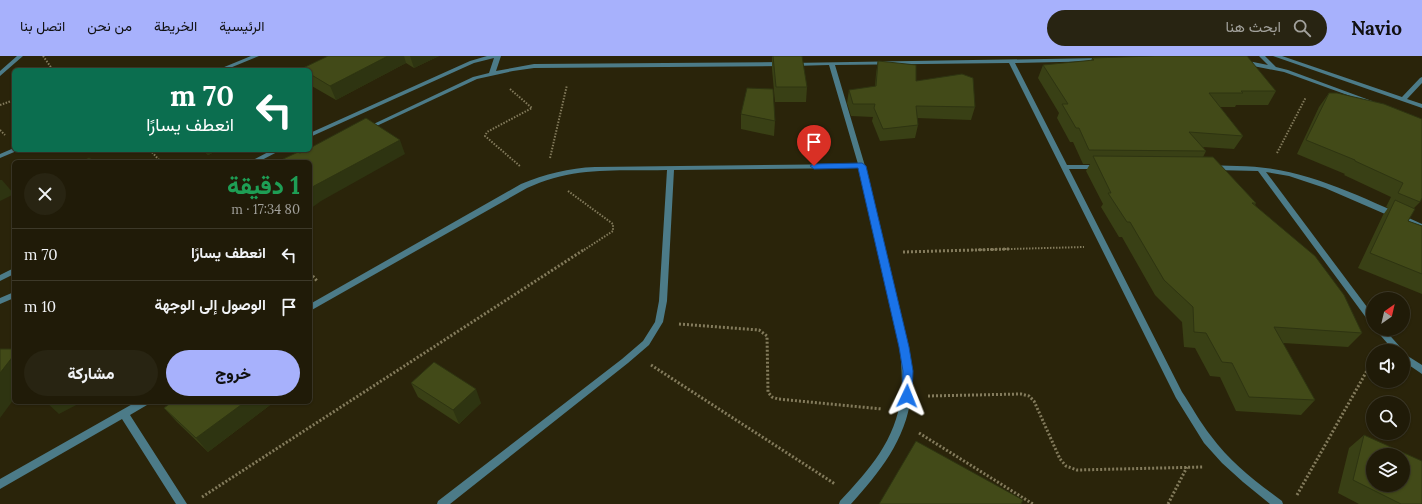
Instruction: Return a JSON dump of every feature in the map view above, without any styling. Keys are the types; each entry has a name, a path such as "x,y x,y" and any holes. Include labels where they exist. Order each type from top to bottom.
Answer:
{"street":[{"path":"225,68 256,56"},
{"path":"312,135 472,62 494,56"},
{"path":"492,73 498,56"},
{"path":"1262,56 1273,68"},
{"path":"1276,56 1422,106"},
{"path":"0,74 21,57"},
{"path":"362,131 455,87 492,73 534,66 1106,60"},
{"path":"1011,61 1179,395 1200,430 1232,466 1258,490 1278,504"},
{"path":"1238,61 1273,68 1315,81 1386,107"},
{"path":"831,63 862,166 904,347 908,371 907,396 902,422 894,441 882,460 844,504"},
{"path":"1404,99 1422,79"},
{"path":"0,156 12,152"},
{"path":"256,160 274,152"},
{"path":"312,307 546,176 570,170 862,166"},
{"path":"1064,167 1103,167"},
{"path":"442,504 634,354 646,343 658,322 663,301 671,168"},
{"path":"1205,168 1264,169 1292,174 1422,226"},
{"path":"1264,169 1366,311"},
{"path":"0,278 12,272"},
{"path":"0,301 12,296"},
{"path":"1385,336 1393,344"},
{"path":"1410,361 1422,370"},
{"path":"0,484 141,404"},
{"path":"124,414 182,504"}],"path":[{"path":"43,56 52,68"},
{"path":"198,500 613,231 613,224 546,176 572,65"},
{"path":"492,73 532,106 532,108 487,132 485,136 537,180"},
{"path":"1264,169 1315,81"},
{"path":"0,105 12,101"},
{"path":"152,152 159,160"},
{"path":"881,252 1104,247"},
{"path":"658,322 759,330 764,332 767,336 768,392 772,397 778,399 904,411"},
{"path":"634,354 852,495"},
{"path":"1296,497 1366,372"},
{"path":"907,396 1022,394 1029,396 1034,401 1060,460 1066,466 1077,470 1232,466"},
{"path":"902,422 1033,504"},
{"path":"1168,504 1187,467"}],"building":[{"path":"328,56 388,56 330,86 312,75 312,68 303,68"},
{"path":"773,56 802,56 807,87 776,87"},
{"path":"1247,56 1276,91 1209,93 1243,136 1189,132 1206,151 1089,150 1079,128 1076,128 1062,104 1068,104 1043,65 1094,60 1092,58"},
{"path":"878,61 916,65 916,81 962,74 973,78 975,107 916,106 918,125 883,129 874,108 875,104 853,104 849,90 876,86"},
{"path":"747,88 773,89 775,121 741,114"},
{"path":"1329,93 1337,93 1384,104 1422,119 1422,198 1420,202 1398,193 1403,183 1355,160 1306,140"},
{"path":"366,118 400,140 312,188 312,160 281,160 298,152 312,152 312,147"},
{"path":"1093,156 1213,157 1256,203 1252,203 1315,256 1344,295 1362,333 1274,327 1315,400 1249,397 1232,363 1222,362 1206,333 1194,332 1193,307 1164,280 1130,222 1127,222 1108,193 1111,193"},
{"path":"1395,200 1415,209 1408,221 1422,226 1422,274 1370,253"},
{"path":"0,349 12,349 12,358 0,373"},
{"path":"434,362 476,389 453,410 411,383"},
{"path":"169,404 242,404 196,438 164,408"},
{"path":"1364,435 1366,436 1366,440 1375,440 1393,448 1366,448 1366,486 1353,480"},
{"path":"916,441 1023,500 1021,504 879,504"},
{"path":"1410,456 1422,461 1422,504 1401,504 1377,492 1410,492"}],"route":[{"path":"814,166 862,166 904,347 908,371 907,396"}]}
